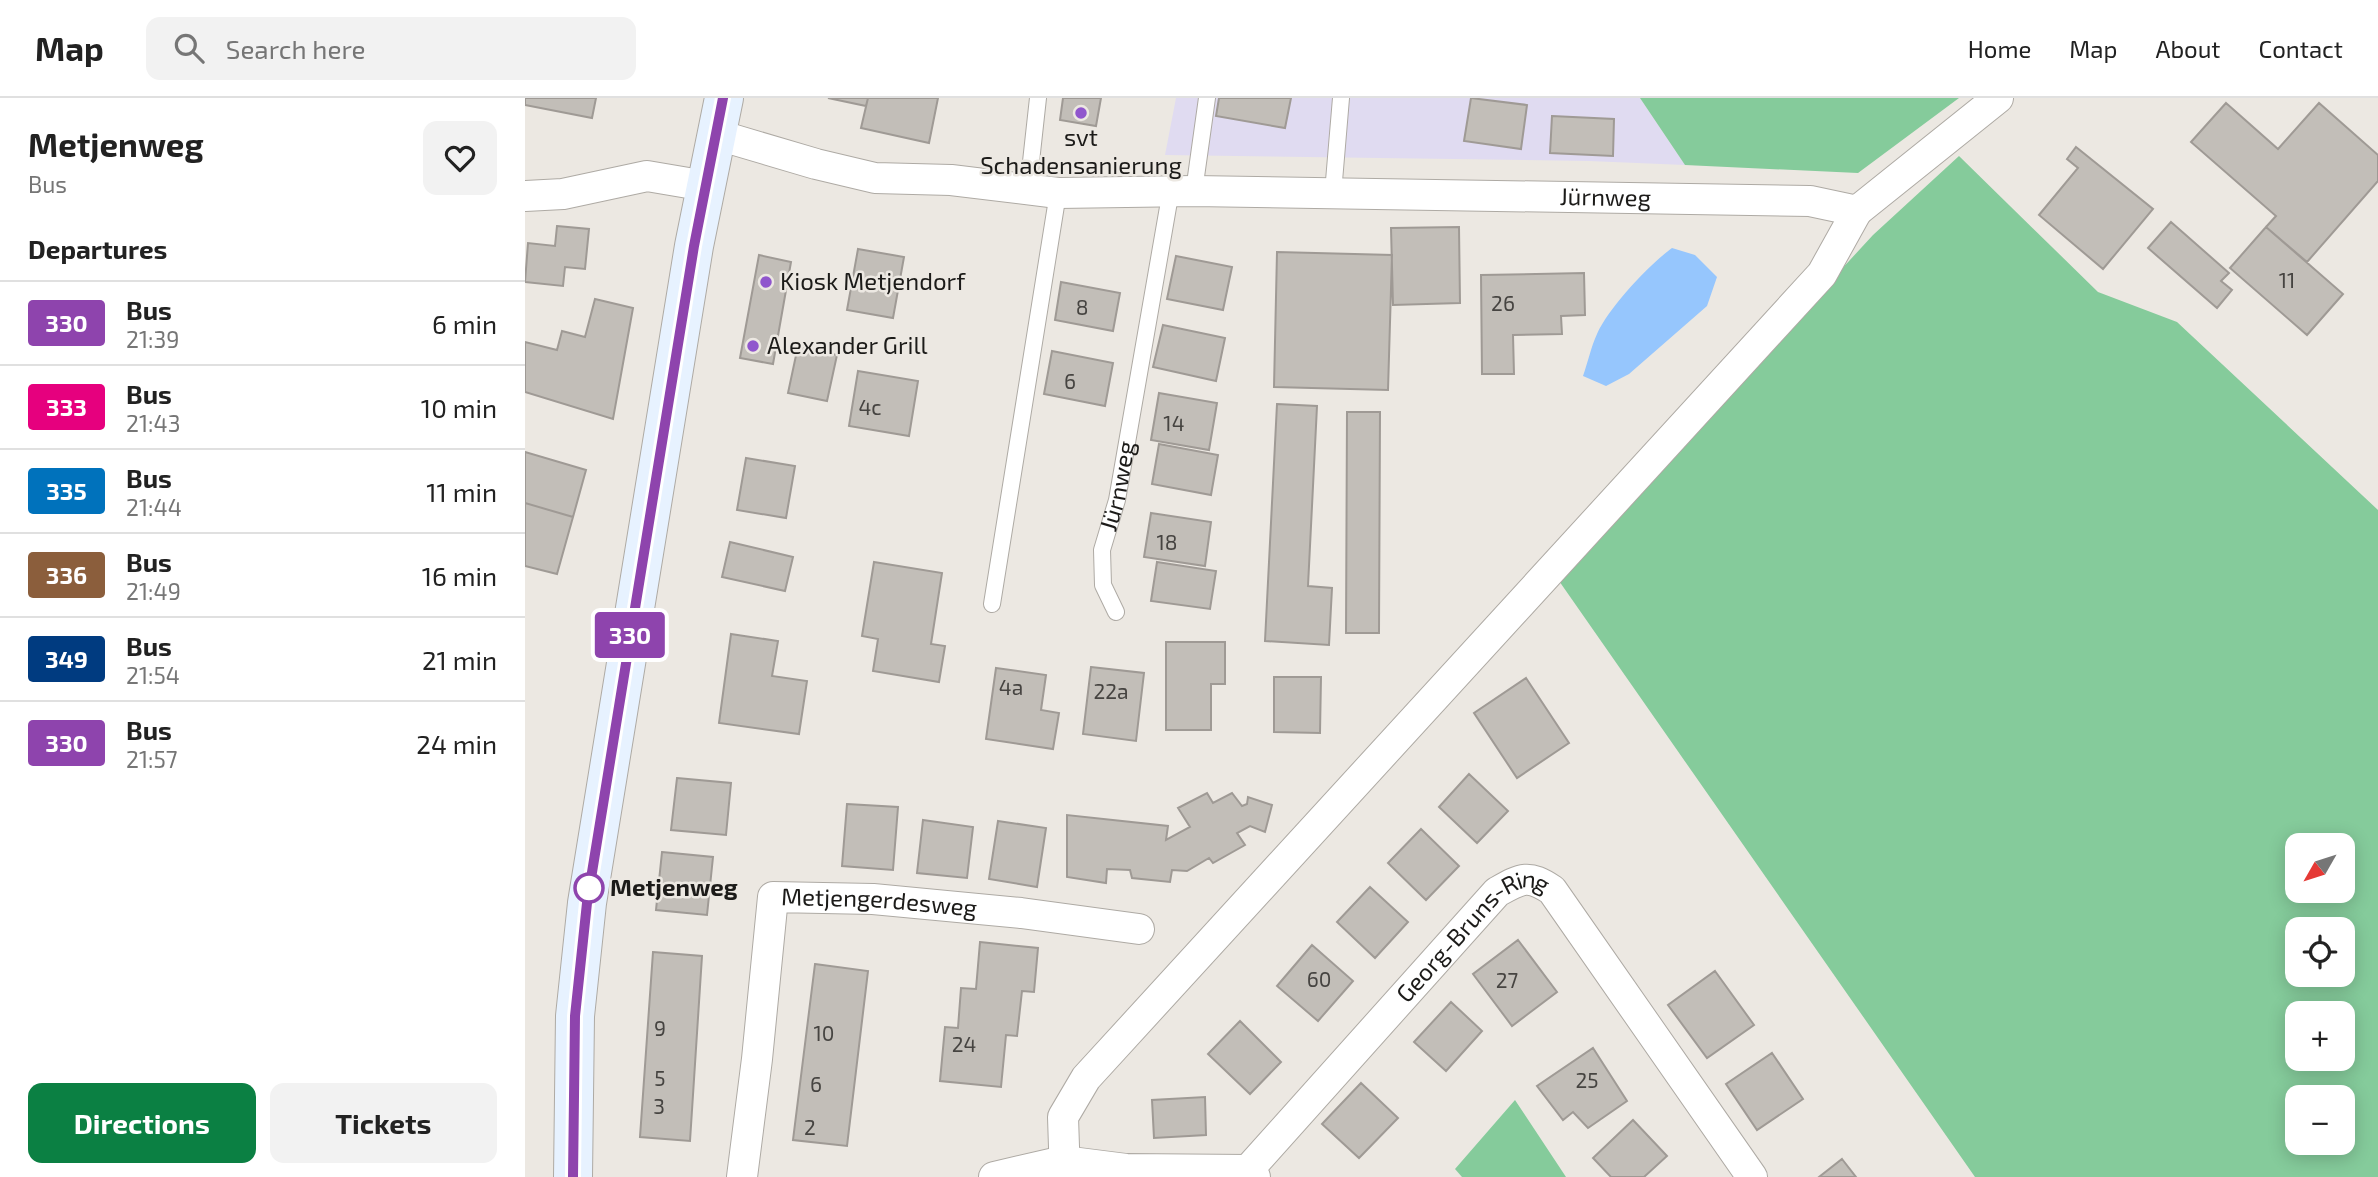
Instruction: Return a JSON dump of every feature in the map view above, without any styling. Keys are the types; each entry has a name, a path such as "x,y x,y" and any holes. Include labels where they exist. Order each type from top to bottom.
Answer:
{"main road":[{"path":"573,1177 575,1016 587,903 694,246 720,116"}],"street":[{"path":"993,1177 1064,1169 1063,1117 1086,1078 1822,274 1857,211 1999,98"},
{"name":"Jürnweg","path":"720,116 815,164 875,178 951,180 1058,193 1183,190 1809,201 1857,211"},
{"path":"525,196 563,194 647,176 706,186"},
{"name":"Georg-Bruns-Ring","path":"1064,1169 1252,1173 1497,892 1518,880 1534,879 1552,890 1752,1177"},
{"name":"Metjengerdesweg","path":"742,1177 773,897 873,899 1021,913 1139,929"}],"lane":[{"path":"1028,189 1038,98"},
{"path":"1183,190 1207,98"},
{"path":"1333,193 1341,98"},
{"name":"Jürnweg","path":"1117,612 1103,585 1102,550 1117,500 1183,190"},
{"path":"992,604 1058,193"}],"shaded area":[{"path":"1176,98 1640,98 1685,165 1589,161 1165,155"}],"green space":[{"path":"1640,98 1959,98 1858,173 1685,165"},
{"path":"1959,156 2098,292 2177,322 2378,510 2378,1177 1975,1177 1557,578 1873,235"},
{"path":"1515,1100 1566,1177 1462,1177 1455,1169"}],"water":[{"path":"1672,248 1695,255 1717,277 1707,306 1629,374 1606,386 1583,376 1603,323 1641,276"}],"building":[{"path":"525,98 596,98 592,118 525,105"},
{"path":"828,98 868,98 866,106"},
{"path":"868,98 938,98 929,143 861,128"},
{"path":"1063,98 1101,98 1096,126 1060,120"},
{"path":"1219,98 1291,98 1285,128 1216,116"},
{"path":"1471,98 1527,105 1521,149 1464,141"},
{"path":"2226,103 2278,149 2319,103 2378,155 2378,181 2307,262 2266,227 2276,216 2191,142"},
{"path":"1552,116 1614,119 1613,156 1550,153"},
{"path":"2076,147 2153,209 2103,269 2039,215 2078,168 2067,159"},
{"path":"2171,222 2229,273 2221,281 2232,290 2217,308 2148,248"},
{"path":"557,226 589,229 585,269 565,267 563,286 525,282 528,243 555,246"},
{"path":"1459,227 1460,303 1393,305 1391,228"},
{"path":"2266,227 2343,294 2307,335 2230,268"},
{"path":"858,249 904,257 893,318 847,310"},
{"path":"1277,252 1392,255 1388,390 1274,387"},
{"path":"759,255 791,262 773,364 740,358"},
{"path":"1176,256 1232,267 1223,310 1167,299"},
{"path":"1584,273 1585,315 1561,316 1562,334 1513,335 1514,374 1482,374 1481,275"},
{"path":"1061,282 1120,293 1113,331 1055,320"},
{"path":"595,299 633,308 613,419 525,392 525,342 557,350 562,331 585,337"},
{"path":"1163,325 1225,338 1216,381 1153,367"},
{"path":"798,346 837,355 827,401 788,393"},
{"path":"1052,351 1113,363 1105,406 1044,394"},
{"path":"858,371 918,381 909,436 849,426"},
{"path":"1159,393 1217,403 1209,450 1151,440"},
{"path":"1277,404 1317,406 1308,586 1332,588 1329,645 1265,641"},
{"path":"1347,412 1380,412 1379,633 1346,633"},
{"path":"1159,444 1218,455 1211,495 1152,484"},
{"path":"525,452 586,470 573,517 525,503"},
{"path":"746,458 795,466 786,518 737,510"},
{"path":"525,503 573,517 557,574 525,566"},
{"path":"1151,513 1211,522 1205,566 1144,557"},
{"path":"730,542 793,557 785,591 722,577"},
{"path":"874,562 942,573 931,644 945,646 939,682 873,671 878,639 862,636"},
{"path":"1157,562 1216,571 1210,609 1151,601"},
{"path":"731,634 778,641 772,676 807,681 799,734 719,723"},
{"path":"1166,642 1225,642 1225,684 1211,684 1211,730 1166,730"},
{"path":"1091,667 1144,673 1136,741 1083,734"},
{"path":"996,668 1046,675 1041,710 1059,713 1053,749 986,739"},
{"path":"1274,677 1321,677 1320,733 1274,732"},
{"path":"1526,678 1569,743 1517,778 1474,713"},
{"path":"1469,774 1508,811 1477,843 1439,807"},
{"path":"677,778 731,783 726,835 671,830"},
{"path":"1207,793 1213,803 1232,793 1242,806 1247,804 1248,797 1272,805 1265,832 1250,826 1237,833 1245,845 1213,863 1209,858 1187,871 1172,870 1170,882 1132,878 1130,870 1107,869 1106,883 1067,877 1067,815 1168,826 1166,840 1190,827 1178,808"},
{"path":"847,804 898,807 893,870 842,866"},
{"path":"923,820 973,827 967,878 917,873"},
{"path":"998,821 1046,828 1037,887 989,879"},
{"path":"1421,829 1459,866 1426,900 1388,863"},
{"path":"662,852 713,857 707,915 656,910"},
{"path":"1370,887 1408,922 1375,958 1337,922"},
{"path":"1518,940 1557,992 1512,1026 1473,974"},
{"path":"980,942 1038,948 1034,992 1022,991 1017,1036 1006,1035 1001,1087 940,1081 945,1027 958,1028 961,988 976,989"},
{"path":"1312,945 1353,981 1318,1021 1277,986"},
{"path":"653,952 702,956 690,1141 640,1137"},
{"path":"815,964 868,971 847,1146 793,1140"},
{"path":"1715,971 1754,1025 1707,1058 1668,1005"},
{"path":"1451,1002 1482,1031 1446,1071 1414,1042"},
{"path":"1240,1021 1281,1062 1250,1094 1208,1054"},
{"path":"1593,1048 1627,1101 1588,1128 1573,1112 1563,1120 1537,1086"},
{"path":"1772,1053 1803,1099 1757,1130 1726,1084"},
{"path":"1361,1083 1398,1118 1359,1158 1322,1124"},
{"path":"1205,1097 1206,1135 1154,1138 1152,1100"},
{"path":"1633,1120 1667,1156 1644,1177 1611,1177 1593,1158"},
{"path":"1842,1159 1856,1177 1819,1177"}],"bus line":[{"name":"330","path":"573,1177 575,1016 587,903 694,246 723,98"}],"place":[{"name":"svt Schadensanierung","path":"1081,113"},
{"name":"Kiosk Metjendorf","path":"766,282"},
{"name":"Alexander Grill","path":"753,346"},
{"name":"Metjenweg","path":"589,888"}]}
